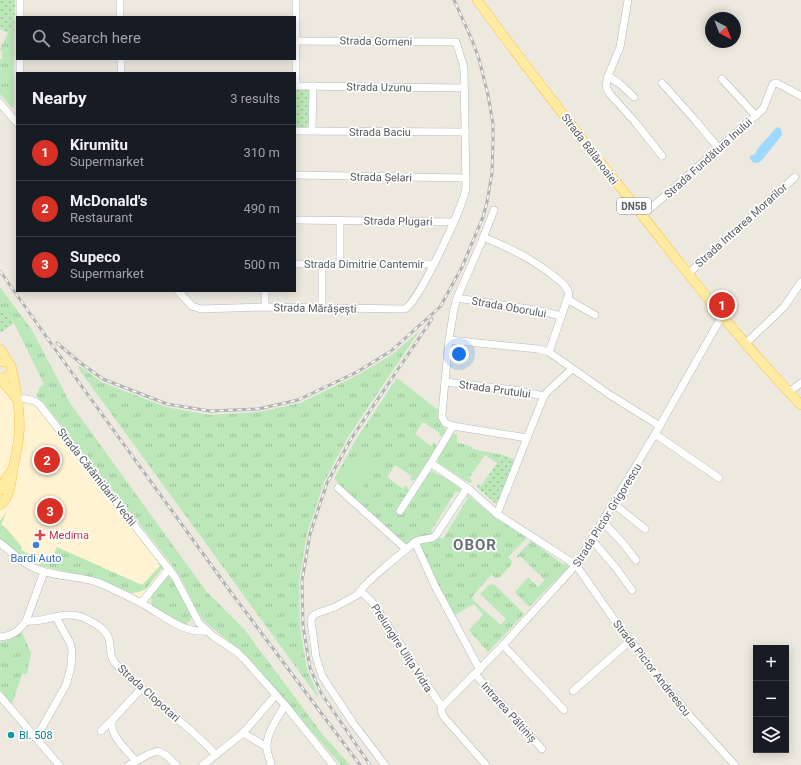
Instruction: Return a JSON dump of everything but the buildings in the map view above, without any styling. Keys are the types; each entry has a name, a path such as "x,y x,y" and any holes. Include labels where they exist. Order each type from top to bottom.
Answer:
{"main road":[{"name":"Strada Bălănoaiei","path":"477,0 688,274 745,344 801,405"},
{"path":"0,349 7,365 17,399 19,416 19,435 12,484 3,503 0,505"},
{"path":"0,378 8,378 7,365"},
{"path":"0,378 17,399"},
{"path":"0,490 13,469"}],"street":[{"path":"20,0 20,16"},
{"path":"120,0 120,16"},
{"path":"296,0 296,41"},
{"path":"628,0 620,47 606,84 609,93 635,122 662,156"},
{"name":"Strada Gorneni","path":"296,41 456,42 463,64 464,88"},
{"path":"20,60 20,72"},
{"path":"121,60 121,72"},
{"path":"295,72 296,60"},
{"path":"608,76 634,96"},
{"path":"722,78 756,116"},
{"path":"662,83 719,149"},
{"name":"Strada Fundătura Inului","path":"642,216 765,107 774,83 801,96"},
{"name":"Strada Uzunu","path":"296,86 464,88"},
{"path":"312,131 313,86"},
{"path":"434,264 454,222 466,188 464,88"},
{"path":"0,103 16,122"},
{"name":"Strada Baciu","path":"296,131 465,132"},
{"name":"Strada Șelari","path":"296,175 466,178"},
{"name":"Strada Intrarea Morarilor","path":"688,274 795,177"},
{"path":"494,210 457,298 452,317 442,417 446,423 453,426 527,438"},
{"name":"Strada Plugari","path":"296,220 454,222"},
{"path":"340,220 340,264"},
{"path":"483,237 522,254 549,272 567,288 569,294 549,352"},
{"name":"Strada Dimitrie Cantemir","path":"296,264 434,264"},
{"path":"322,264 322,308"},
{"name":"Strada Mărășești","path":"179,292 192,306 201,310 265,308 405,309 412,302 434,264"},
{"path":"745,344 780,311 801,282"},
{"path":"265,292 265,308"},
{"name":"Strada Oborului","path":"457,298 541,311 561,316"},
{"path":"567,299 595,315"},
{"name":"Strada Pictor Grigorescu","path":"442,706 503,645 576,565 660,426 722,316"},
{"path":"449,340 538,349 549,352 610,395 660,426"},
{"path":"497,514 544,396 572,369"},
{"name":"Strada Prutului","path":"445,382 514,390 544,396"},
{"path":"789,392 801,382"},
{"name":"Strada Cărămidarii Vechi","path":"17,399 27,398 34,400 39,404 169,569 179,583 198,623 241,656 285,705 333,765"},
{"path":"400,511 453,426"},
{"path":"655,434 719,478"},
{"path":"431,463 467,488 497,514 576,565"},
{"path":"338,488 406,549"},
{"path":"385,765 322,676 316,657 312,633 312,617 315,614 335,607 357,596 366,584 415,542 432,538 436,535 467,488"},
{"path":"614,504 645,529"},
{"path":"603,522 622,542 636,560"},
{"path":"592,540 616,568 632,590"},
{"name":"Strada Cărămidarii Vechi","path":"0,542 22,561 33,568 44,572 98,583 141,603 182,627 196,631 207,631"},
{"name":"Intrarea Păltiniș","path":"415,542 477,672 542,749"},
{"name":"Strada Pictor Andreescu","path":"576,565 630,641 690,716 735,765"},
{"path":"141,603 169,569"},
{"path":"0,637 16,632 26,621 44,572"},
{"name":"Prelungire Ulița Vidra","path":"360,592 372,602 442,706 441,711 444,717 486,765"},
{"name":"Strada Clopotari","path":"26,621 37,622 69,615 78,616 105,630 110,640 113,661 142,688 201,738 216,755"},
{"path":"36,738 66,685 71,667 72,651 70,643 56,617"},
{"path":"572,691 630,641"},
{"path":"503,645 564,710"},
{"path":"101,732 142,688"},
{"path":"203,765 243,733 276,695"},
{"path":"0,696 59,765"},
{"path":"271,765 267,747 271,730 285,705"},
{"path":"113,719 111,726 114,735 132,763 158,751 166,755 176,765"},
{"path":"243,733 267,747"}],"shaded area":[{"path":"0,379 17,399 34,400 169,569 141,603 102,584 44,572 0,543"}],"green space":[{"path":"0,0 15,0 14,33 8,33 0,29"},
{"path":"8,33 14,33 14,107 11,107 0,94 0,59 2,59 2,52 0,49"},
{"path":"296,90 309,90 309,127 296,127"},
{"path":"0,287 32,330 70,403 206,591 244,629 323,735 350,765 341,765 244,654 204,621 197,611 181,578 169,561 43,402 36,396 40,387 44,384 14,323 0,303"},
{"path":"0,303 14,323 0,333"},
{"path":"420,330 348,437 324,482 307,534 299,581 300,627 307,669 318,695 317,696 78,368 80,366 101,382 166,407 210,415 259,412 300,403 358,375 393,354"},
{"path":"397,378 438,410 443,426 447,431 444,436 438,436 440,433 423,422 415,434 431,446 434,442 437,446 416,479 412,481 410,479 412,476 395,465 387,477 403,489 406,485 408,488 408,491 397,509 404,513 428,474 432,471 460,487 460,493 456,491 431,531 434,534 406,546 334,479 355,441"},
{"path":"453,434 457,434 457,442 472,447 472,449 503,455 497,463 485,455 469,478 473,481 469,483 438,463 438,458"},
{"path":"503,455 516,460 496,504 477,487 478,484 481,486"},
{"path":"359,458 375,468 360,491 345,482"},
{"path":"468,495 494,517 527,538 508,557 512,561 511,565 500,577 496,578 491,575 472,597 473,600 501,625 506,619 480,594 489,585 494,584 524,614 488,652 469,630 483,615 474,604 453,616 418,544 439,537 443,539 468,498 465,496"},
{"path":"7,511 1,525 6,528 22,547 21,550 49,563 57,547 142,585 160,566 158,563 160,561 163,568 146,589 131,593 101,580 41,566 24,558 0,539 0,521"},
{"path":"531,541 564,565 566,563 569,567 529,607 515,592 528,577 538,587 545,580 520,556 517,558 516,557"},
{"path":"167,576 172,577 191,616 191,620 186,624 183,624 152,605 151,596"},
{"path":"22,632 31,653 27,674 22,674 12,704 0,690 0,642 11,639"}],"water":[{"path":"777,127 781,129 782,135 761,161 755,163 752,161 750,156 755,154 759,147"}],"railway":[{"path":"57,343 103,379 167,404 210,411 258,409 298,400 357,372 391,351 440,307 462,267 483,217 487,202 492,173 493,124 488,95 479,59 454,0"},
{"path":"0,271 230,591 360,765"},
{"path":"370,765 321,693 310,668 303,626 302,581 310,534 327,483 351,439 432,319"}],"place":[{"name":"Kirumitu","path":"722,305"},
{"name":"McDonald's","path":"47,460"},
{"name":"Supeco","path":"50,511"},
{"name":"Medima","path":"40,535"},
{"name":"Bardi Auto","path":"36,545"},
{"name":"Bl. 508","path":"11,735"}],"district":[{"name":"OBOR","path":"475,545"}]}
